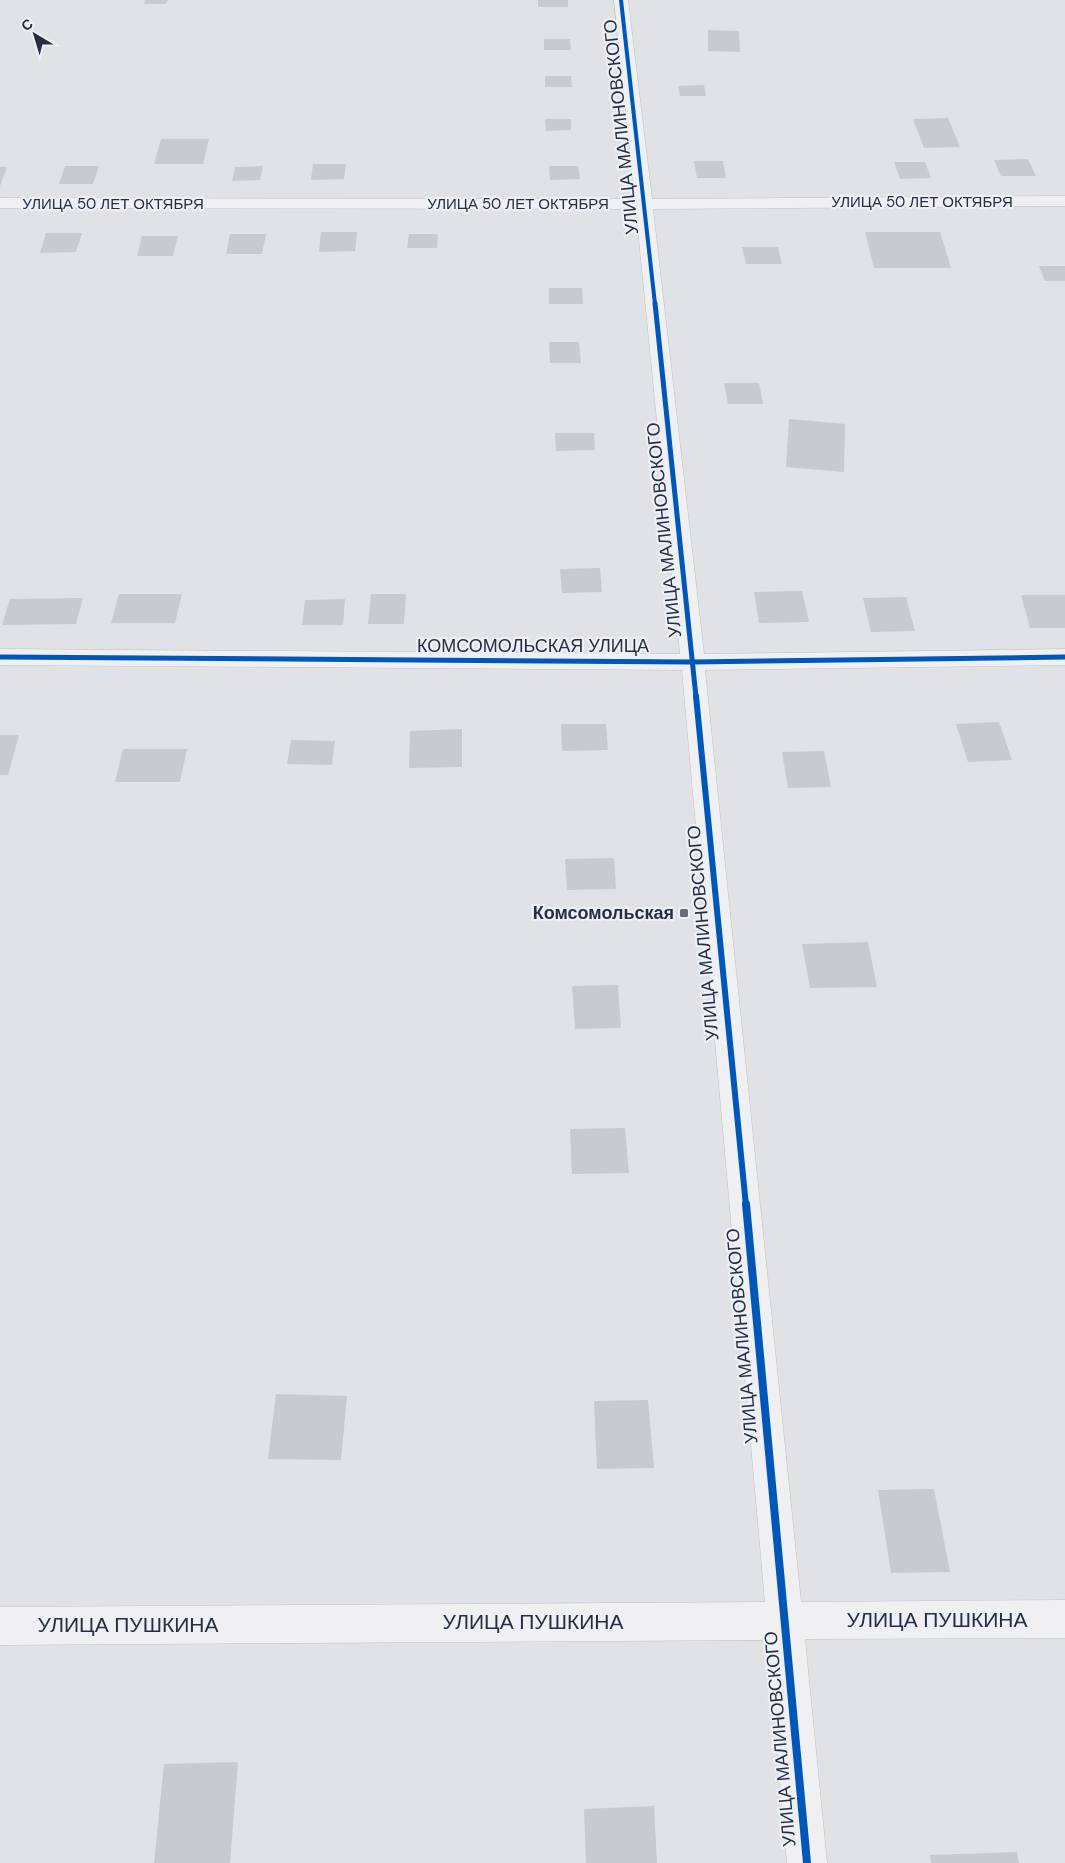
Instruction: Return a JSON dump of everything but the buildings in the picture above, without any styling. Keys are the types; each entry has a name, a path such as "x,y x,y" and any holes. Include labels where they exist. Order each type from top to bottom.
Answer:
{"street":[{"name":"УЛИЦА МАЛИНОВСКОГО","path":"621,0 645,204 692,662 807,1863"},
{"name":"УЛИЦА 50 ЛЕТ ОКТЯБРЯ","path":"0,204 645,204 1065,201"},
{"name":"КОМСОМОЛЬСКАЯ УЛИЦА","path":"0,657 692,662 1065,657"},
{"name":"УЛИЦА ПУШКИНА","path":"0,1626 1065,1619"}],"cycle path":[{"path":"621,0 696,698 742,1164 807,1863"},
{"path":"0,657 692,662 1065,657"}],"place":[{"name":"Комсомольская","path":"684,913"}]}
